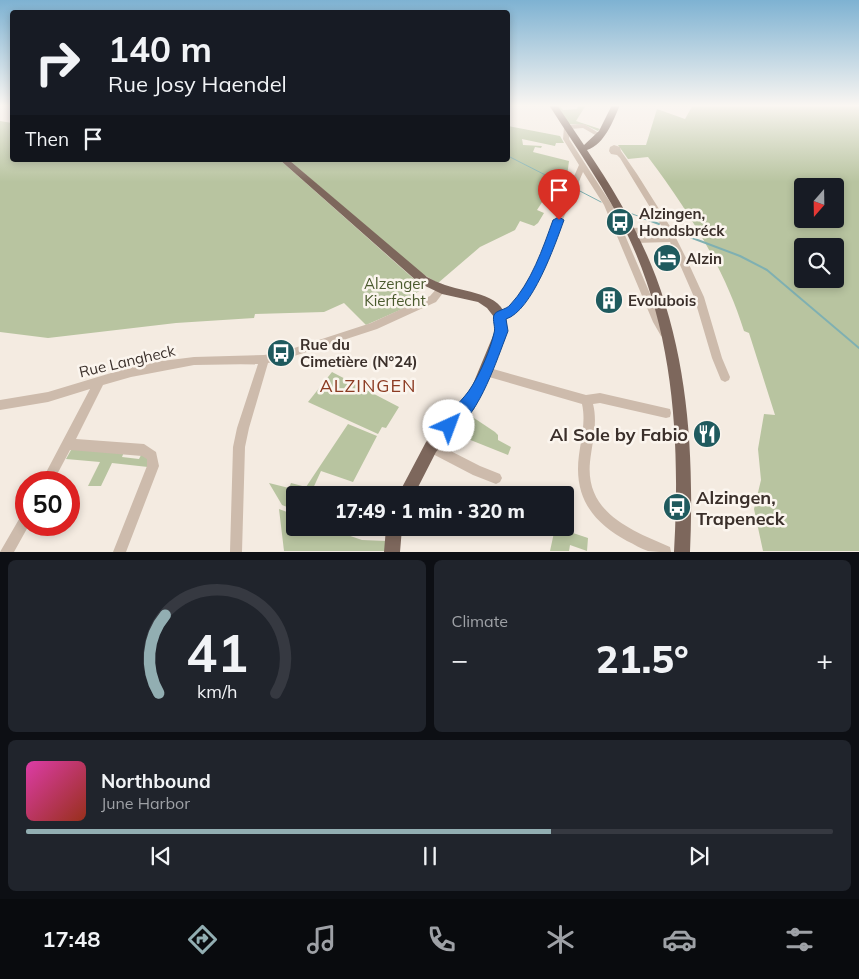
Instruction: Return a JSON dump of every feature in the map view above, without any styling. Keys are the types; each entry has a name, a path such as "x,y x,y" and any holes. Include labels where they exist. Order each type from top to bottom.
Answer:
{"main road":[{"path":"569,131 633,235 640,266 660,300 671,343 679,395 684,460 685,510 682,552"},
{"path":"581,149 589,148 602,131"},
{"path":"286,162 415,274 442,289 481,298 491,305 500,316 501,331 486,372 468,404 431,447 411,486"},
{"path":"392,552 393,536"}],"street":[{"path":"567,131 566,138 608,205 640,266"},
{"path":"592,131 599,135"},
{"path":"618,152 623,157 670,234 700,299 712,335 719,365 725,377"},
{"path":"500,316 514,309 537,274 583,165"},
{"path":"633,235 670,234"},
{"path":"236,552 239,447 264,359 306,349 374,326 433,299 442,289"},
{"name":"Rue Langheck","path":"0,405 48,397 131,372 194,361 264,359"},
{"path":"486,372 586,400 600,398 666,413"},
{"path":"53,471 100,381"},
{"path":"586,400 590,412 584,473 586,490 593,505 603,518 617,529 664,552"},
{"path":"69,444 144,450 152,456 152,466 119,552"},
{"path":"431,447 496,478"},
{"path":"6,552 15,536"}],"green space":[{"name":"Alzenger Kierfecht","path":"0,131 10,131 10,162 282,162 424,288 413,295 416,303 366,325 344,303 324,312 255,314 254,318 176,323 48,338 0,332"},
{"path":"510,131 533,131 560,136 564,143 556,143 555,146 522,139 523,145 542,146 541,148 535,147 533,152 569,161 566,184 561,182 560,186 563,187 559,193 550,190 537,210 544,213 538,223 534,226 520,221 515,230 480,247 438,283 419,272 291,162 510,162"},
{"path":"650,131 859,131 859,551 763,551 754,509 761,480 758,449 764,414 775,415 749,333 744,331 726,284 691,218 648,157 628,159 618,145 646,145"},
{"path":"332,372 399,407 386,428 382,427 378,434 308,402"},
{"path":"471,416 495,432 498,435 498,440 511,447 508,455 458,435 449,454 437,448 461,423 464,424"},
{"path":"348,424 377,436 353,482 321,471 314,486 307,486"},
{"path":"76,448 124,452 122,457 139,459 142,453 148,458 148,467 112,463 101,486 88,486 100,462 66,459 71,450"},
{"path":"269,483 286,487 286,507 282,505"},
{"path":"291,483 302,486 290,486"},
{"path":"279,509 286,512 286,536 350,536 362,540 387,541 386,551 284,551"},
{"path":"574,533 588,538 587,551 570,545 569,551 550,551 553,536 574,536"}],"waterway":[{"path":"510,157 569,187"},
{"path":"576,189 601,202"},
{"path":"627,212 646,219"},
{"path":"643,218 659,224"},
{"path":"679,233 740,256 767,270 859,348"}],"place":[{"name":"Alzingen, Hondsbréck","path":"620,222"},
{"name":"Alzin","path":"667,258"},
{"name":"Evolubois","path":"609,300"},
{"name":"Rue du Cimetière (N°24)","path":"281,353"},
{"name":"Al Sole by Fabio","path":"707,434"},
{"name":"Alzingen, Trapeneck","path":"677,507"}],"district":[{"name":"ALZINGEN","path":"368,385"}],"route":[{"path":"449,426 459,416 478,388 499,339 501,331 500,316 514,309 537,274 559,220"}]}
